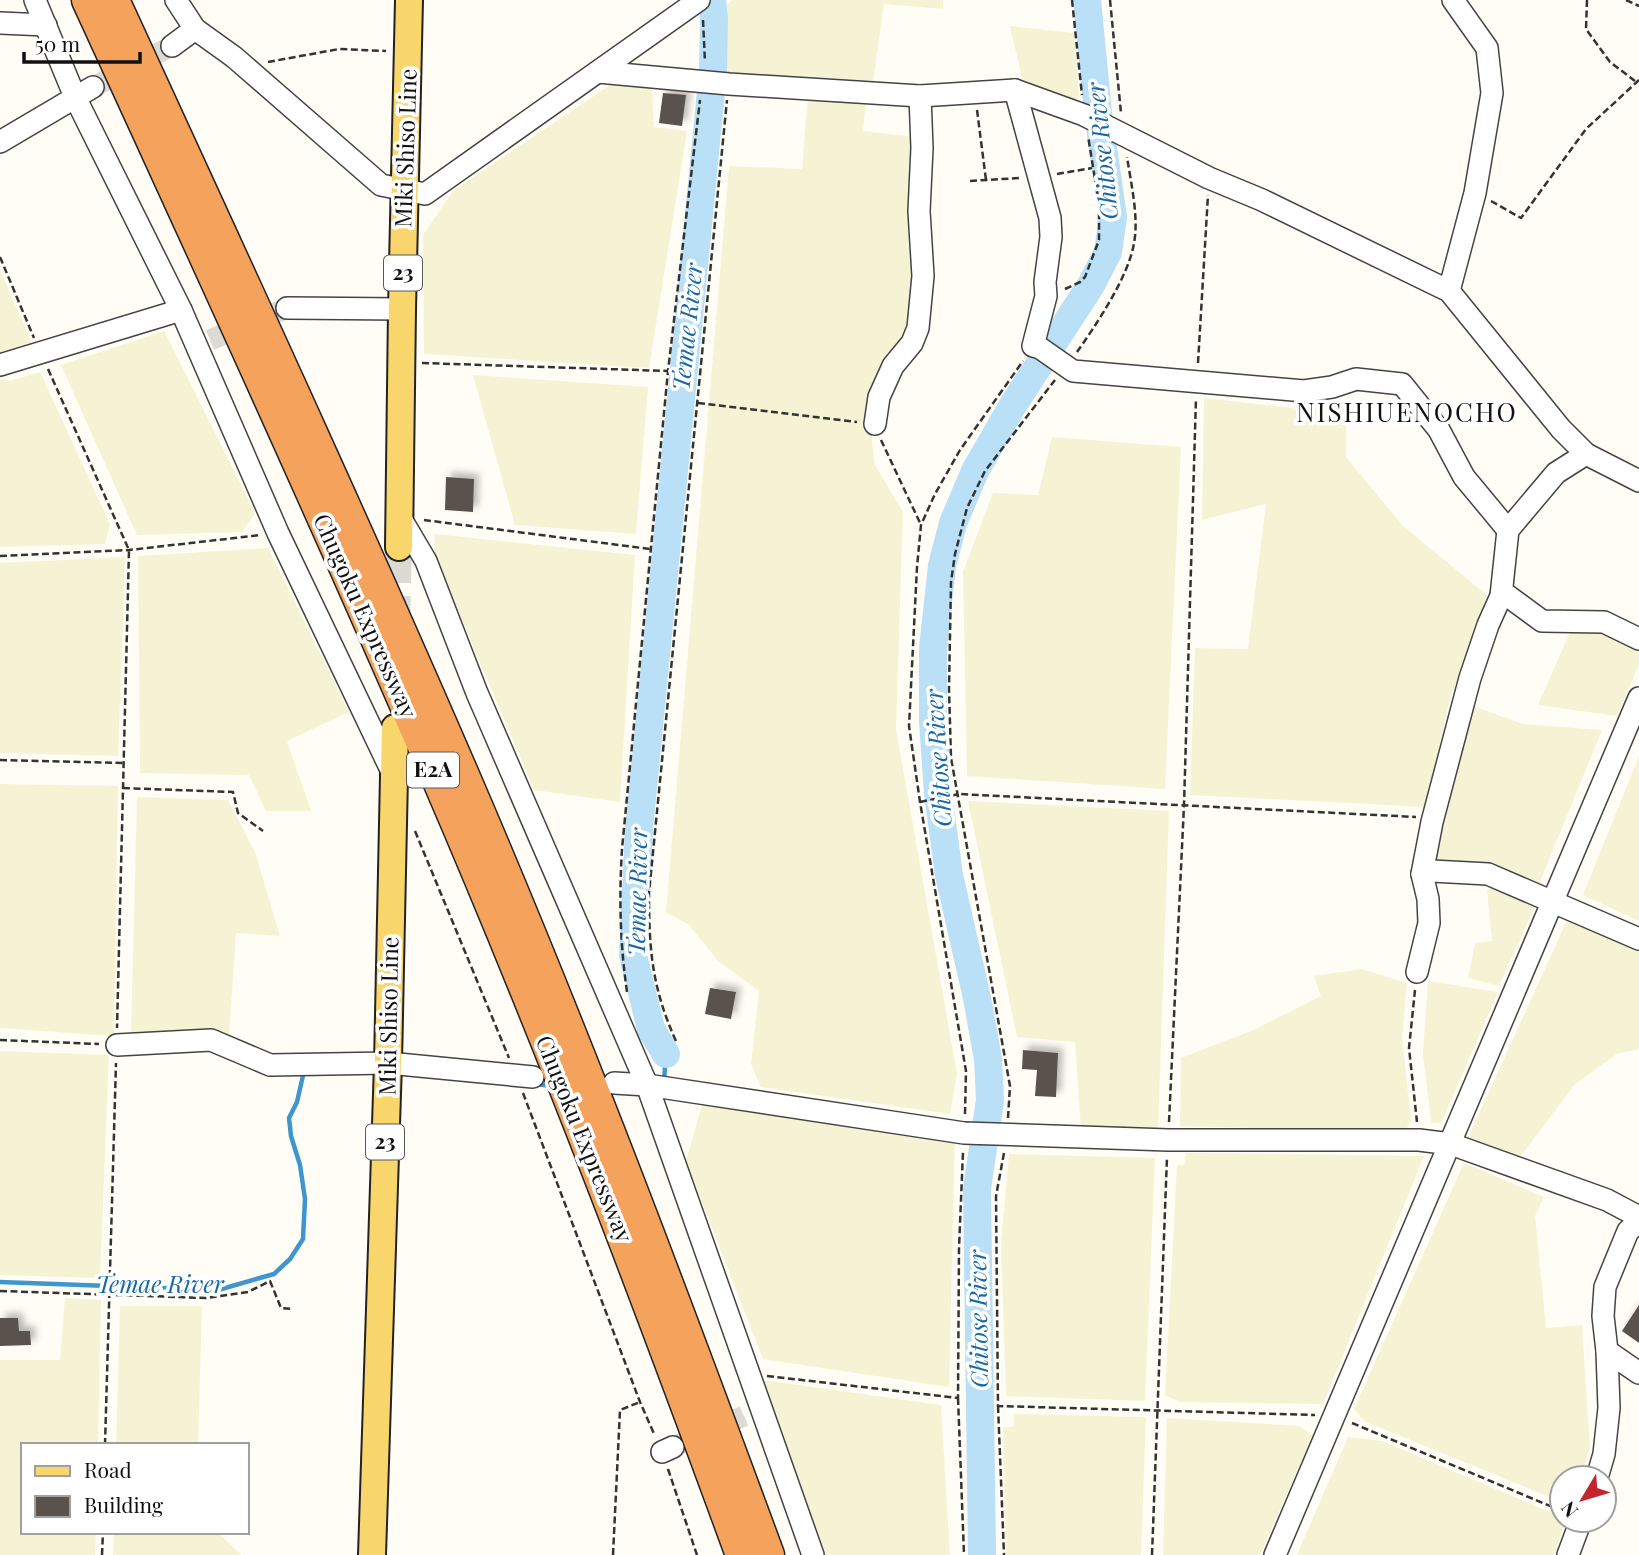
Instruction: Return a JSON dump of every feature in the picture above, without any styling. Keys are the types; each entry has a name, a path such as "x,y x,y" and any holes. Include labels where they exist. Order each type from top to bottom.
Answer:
{"highway":[{"name":"Chugoku Expressway","path":"86,0 316,502 439,784 545,1039 650,1306 741,1555"},
{"name":"Chugoku Expressway","path":"114,0 321,453 463,774 564,1016 669,1283 769,1555"}],"main road":[{"name":"Miki Shiso Line","path":"399,547 404,190 410,0"},
{"name":"Miki Shiso Line","path":"372,1555 388,1063 395,728"}],"street":[{"path":"35,0 84,92 181,310 204,343 278,533 394,777"},
{"path":"176,0 195,29 250,71 381,185 425,194 598,72 701,9"},
{"path":"1449,290 1475,193 1492,93 1487,48 1453,0"},
{"path":"0,23 46,25"},
{"path":"172,46 195,29"},
{"path":"598,72 920,96 1014,90 1088,118 1209,178 1262,200 1449,290 1561,429 1586,454 1639,481"},
{"path":"1014,90 1050,218 1046,296 1036,347 1073,371 1304,391 1332,387 1356,379 1402,384 1439,430 1464,477 1508,530"},
{"path":"0,142 84,92"},
{"path":"875,424 878,397 893,366 912,343 918,328 923,276 919,211 922,148 920,96"},
{"path":"287,308 402,309"},
{"path":"0,365 181,310"},
{"path":"1417,972 1429,923 1428,899 1422,874 1432,822 1469,678 1501,596 1508,530 1556,473 1586,454"},
{"path":"400,517 426,561 482,705 647,1084 750,1373 753,1413 813,1555"},
{"path":"1501,596 1508,596 1542,621 1604,622 1639,639"},
{"path":"1275,1555 1639,698"},
{"path":"1422,874 1488,874 1639,939"},
{"path":"117,1045 211,1040 270,1065 388,1063 525,1077"},
{"path":"614,1083 647,1084 968,1133 1168,1140 1419,1140 1451,1144 1607,1200 1639,1220 1628,1231 1605,1287 1603,1316 1609,1408 1601,1464"},
{"path":"1607,1351 1639,1373"},
{"path":"1568,1555 1576,1534"}],"path":[{"path":"1046,296 1080,282 1094,257 1099,240 1098,204 1072,0"},
{"path":"1004,1555 996,1196 1010,1086 951,758 951,582 967,508 985,471 1063,365 1084,342 1120,281 1135,242 1133,196 1121,134 1110,0"},
{"path":"1475,193 1521,218 1586,129 1637,81 1610,62 1586,29 1587,0"},
{"path":"1626,0 1639,6"},
{"path":"676,1041 654,984 649,939 649,893 698,403 715,82 705,59 701,9"},
{"path":"250,71 271,61 339,50 408,54"},
{"path":"628,994 621,950 618,900 650,549 667,372 715,82"},
{"path":"975,93 986,180"},
{"path":"1152,1555 1184,805 1197,380 1209,178"},
{"path":"0,257 129,550 105,1443"},
{"path":"964,1555 958,1398 959,1248 968,1133 966,1071 909,726 912,635 921,526 935,494 960,450 1036,347"},
{"path":"402,364 667,372"},
{"path":"698,403 875,424 887,457 921,526"},
{"path":"400,517 650,549"},
{"path":"0,556 129,550 278,533"},
{"path":"0,760 124,763"},
{"path":"123,788 233,792 238,813 263,831"},
{"path":"920,802 959,794 1415,817 1432,822"},
{"path":"413,828 525,1077 640,1402 668,1449 697,1555"},
{"path":"1417,972 1409,1048 1419,1140"},
{"path":"0,1040 117,1045"},
{"path":"0,1291 206,1298 248,1292 270,1281 281,1308 293,1309"},
{"path":"750,1373 958,1398"},
{"path":"613,1555 620,1410 640,1402"},
{"path":"999,1406 1335,1416 1548,1505"},
{"path":"102,1555 103,1534"}],"shaded area":[{"path":"733,0 943,0 943,9 884,4 872,89 727,77 727,4"},
{"path":"1010,26 1074,33 1079,97 1073,101 1024,87"},
{"path":"610,85 652,87 654,127 687,131 649,368 424,354 423,235 453,191"},
{"path":"808,94 866,99 863,131 915,137 909,236 914,292 905,341 880,370 867,405 875,465 903,512 896,729 957,1074 950,1114 761,1087 751,1064 759,991 718,961 689,925 666,912 729,166 802,169"},
{"path":"0,270 34,348 0,356"},
{"path":"164,331 255,513 242,532 137,535 61,365"},
{"path":"40,372 110,524 105,544 0,547 0,378 10,381"},
{"path":"473,375 648,387 636,534 515,525"},
{"path":"1204,398 1308,410 1346,402 1346,457 1402,525 1487,595 1450,699 1425,807 1190,795 1195,648 1248,649 1266,504 1202,520"},
{"path":"1052,437 1181,447 1165,789 967,776 963,572 993,493 1038,495"},
{"path":"435,534 635,555 620,802 534,790 434,554"},
{"path":"268,548 349,712 287,741 311,811 266,811 249,775 140,773 138,556"},
{"path":"125,557 118,756 0,753 0,563"},
{"path":"1598,626 1639,650 1639,664 1617,716 1538,705 1571,630"},
{"path":"1473,706 1523,724 1602,730 1539,884 1492,864 1435,860"},
{"path":"1639,756 1639,921 1583,895"},
{"path":"0,784 118,786 114,1036 0,1028"},
{"path":"137,797 228,800 255,852 280,936 236,933 229,1035 131,1033"},
{"path":"968,801 1169,811 1158,1131 1081,1129 1075,1042 1017,1037"},
{"path":"1494,887 1536,904 1499,986 1468,978 1475,943 1492,941 1487,890"},
{"path":"1569,916 1639,946 1639,1049 1617,1054 1575,1084 1520,1157 1468,1138"},
{"path":"1362,969 1407,983 1402,1038 1411,1120 1405,1132 1180,1126 1181,1058 1251,1031 1321,996 1314,976"},
{"path":"1428,981 1498,992 1441,1123 1431,1123 1423,1053"},
{"path":"0,1051 109,1055 100,1278 0,1275"},
{"path":"702,1105 955,1138 949,1387 763,1359 686,1161"},
{"path":"1186,1153 1424,1156 1323,1404 1180,1402 1165,1395 1177,1165 1184,1165"},
{"path":"1009,1154 1155,1158 1145,1401 1006,1396 1001,1243"},
{"path":"1464,1163 1544,1197 1535,1216 1546,1328 1582,1325 1590,1448 1585,1464 1548,1464 1548,1496 1364,1421 1354,1409"},
{"path":"65,1298 101,1300 98,1443 21,1443 21,1534 96,1534 95,1555 0,1555 0,1360 60,1360"},
{"path":"120,1306 202,1306 198,1443 116,1443"},
{"path":"763,1380 941,1405 950,1555 826,1555"},
{"path":"1014,1414 1146,1417 1141,1555 1006,1555 1003,1428 1014,1426"},
{"path":"1167,1418 1299,1426 1313,1435 1260,1555 1163,1555"},
{"path":"1348,1437 1382,1441 1548,1511 1548,1534 1561,1534 1554,1555 1297,1555"},
{"path":"114,1534 219,1534 241,1555 113,1555"}],"building":[{"path":"663,93 686,95 682,126 659,123"},
{"path":"446,477 474,479 473,512 445,510"},
{"path":"710,988 736,992 731,1019 705,1014"},
{"path":"1023,1050 1058,1053 1056,1097 1035,1096 1037,1070 1022,1069"},
{"path":"1639,1305 1639,1343 1622,1331"},
{"path":"0,1318 18,1318 19,1331 30,1331 31,1345 0,1346"}],"waterway":[{"name":"Temae River","path":"666,1054 651,1029 633,955 639,829 713,71 712,0"},
{"name":"Chitose River","path":"982,1555 977,1189 990,1100 988,1059 949,875 938,793 933,721 933,648 942,566 953,523 975,471 1013,405 1091,285 1108,252 1113,217 1098,113 1087,0"},
{"name":"Temae River","path":"664,1081 666,1054"},
{"name":"Temae River","path":"0,1282 218,1290 274,1274 290,1259 303,1239 305,1199 289,1118 306,1071"},
{"name":"Temae River","path":"534,1084 553,1086"}],"tunnel":[{"path":"93,87 172,46"},
{"path":"210,340 287,308"},
{"path":"397,622 399,547"},
{"path":"673,1447 744,1416"}],"district":[{"name":"NISHIUENOCHO","path":"1407,413"}]}
